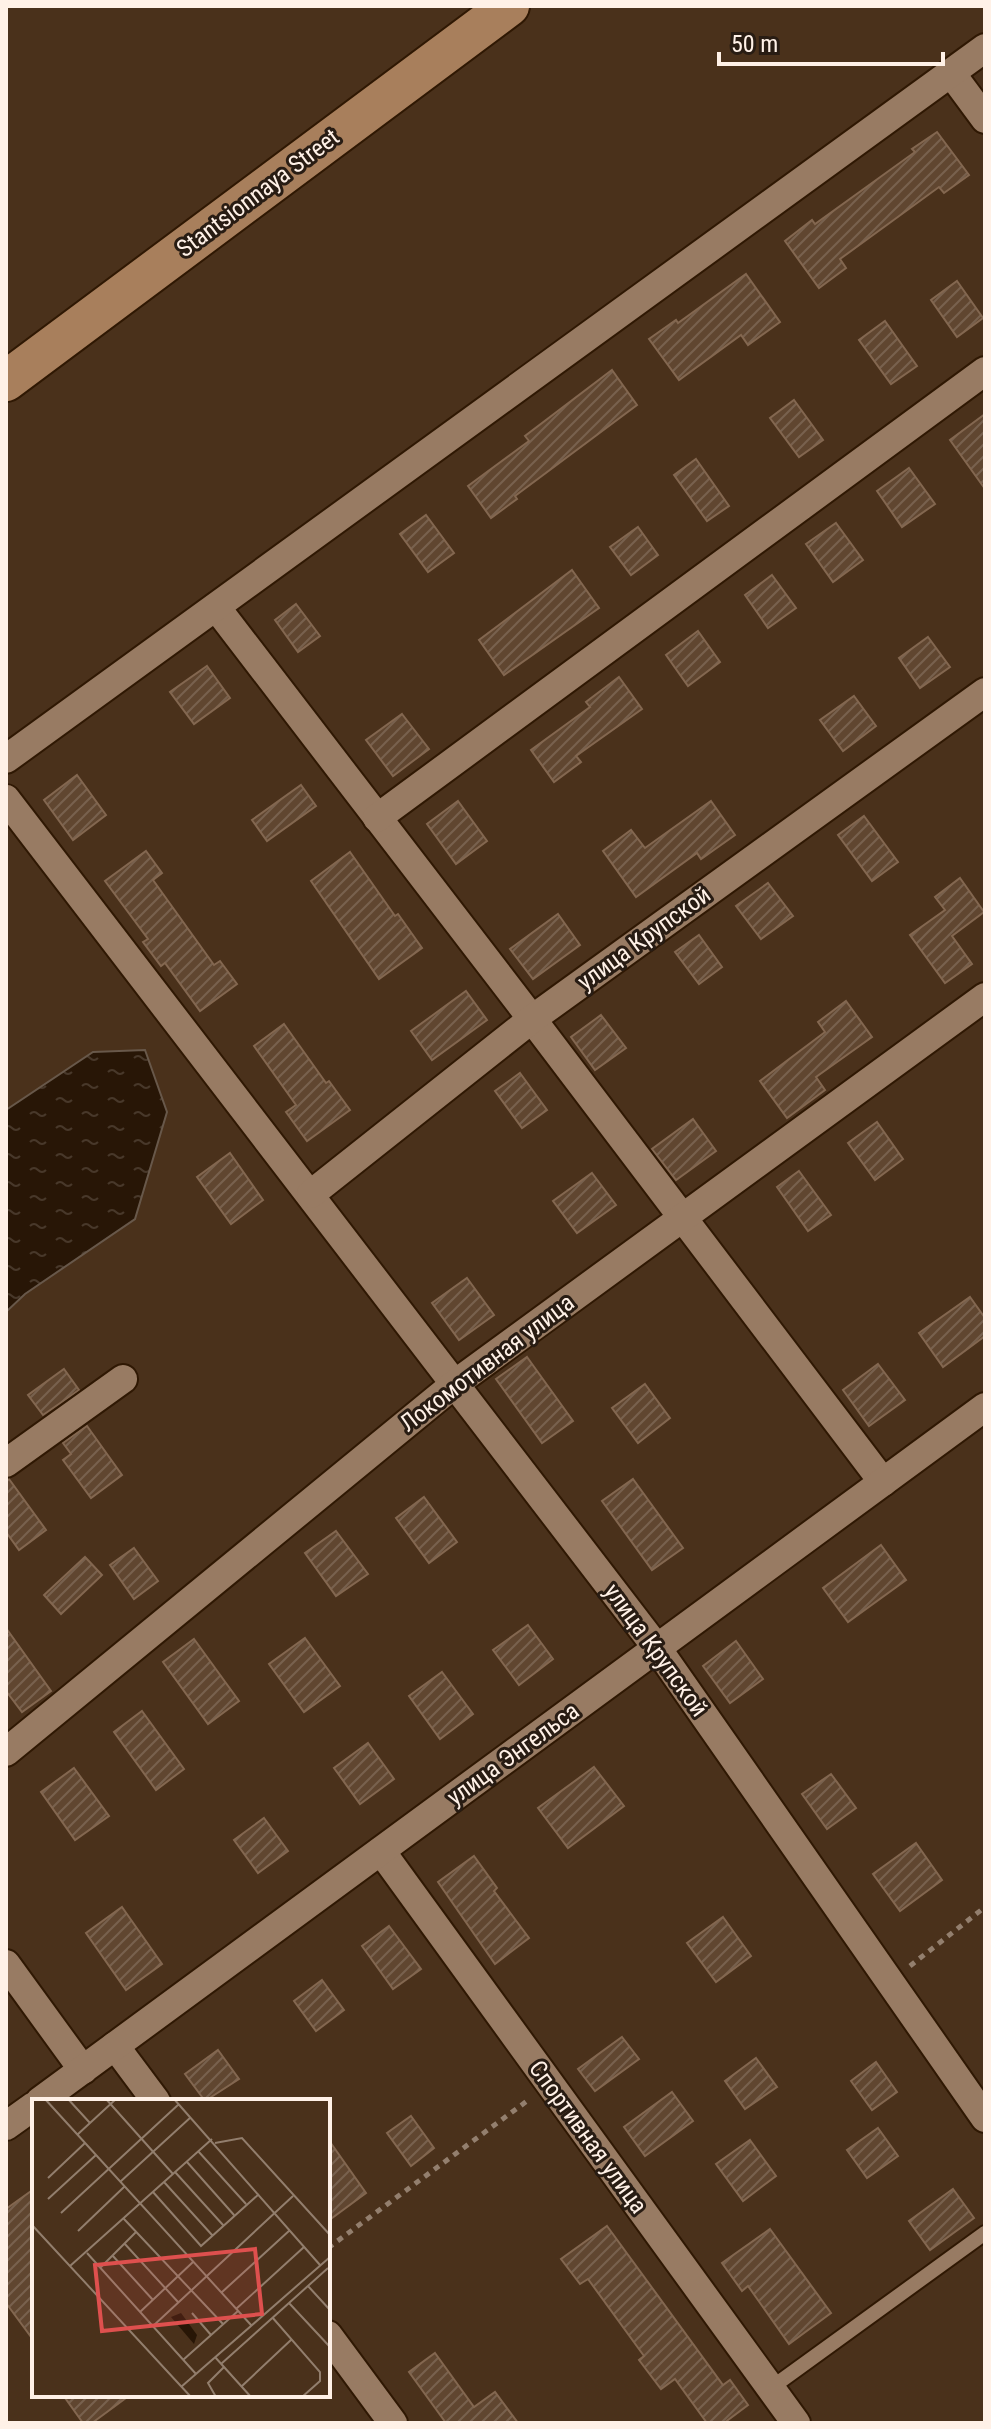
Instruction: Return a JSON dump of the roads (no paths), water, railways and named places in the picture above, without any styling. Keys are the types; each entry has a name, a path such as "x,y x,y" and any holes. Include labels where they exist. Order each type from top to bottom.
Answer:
{"street":[{"name":"Stantsionnaya Street","path":"6,381 509,6"},
{"path":"6,759 985,48"},
{"path":"951,73 985,119"},
{"path":"377,818 985,371"},
{"path":"216,607 883,1482"},
{"name":"улица Крупской","path":"311,1194 532,1019 985,692"},
{"name":"улица Крупской","path":"6,799 657,1648 985,2118"},
{"name":"Локомотивная улица","path":"6,1752 456,1383 985,997"},
{"path":"6,1463 123,1379"},
{"name":"улица Энгельса","path":"43,2099 985,1407"},
{"name":"Спортивная улица","path":"381,1851 796,2423"},
{"path":"6,1964 83,2070"},
{"path":"115,2046 155,2099"},
{"path":"6,2126 32,2107"},
{"path":"330,2338 393,2423"}],"lane":[{"path":"771,2388 985,2233"}],"water":[{"path":"145,1050 167,1112 135,1219 25,1294 6,1312 6,1110 93,1052"}]}
